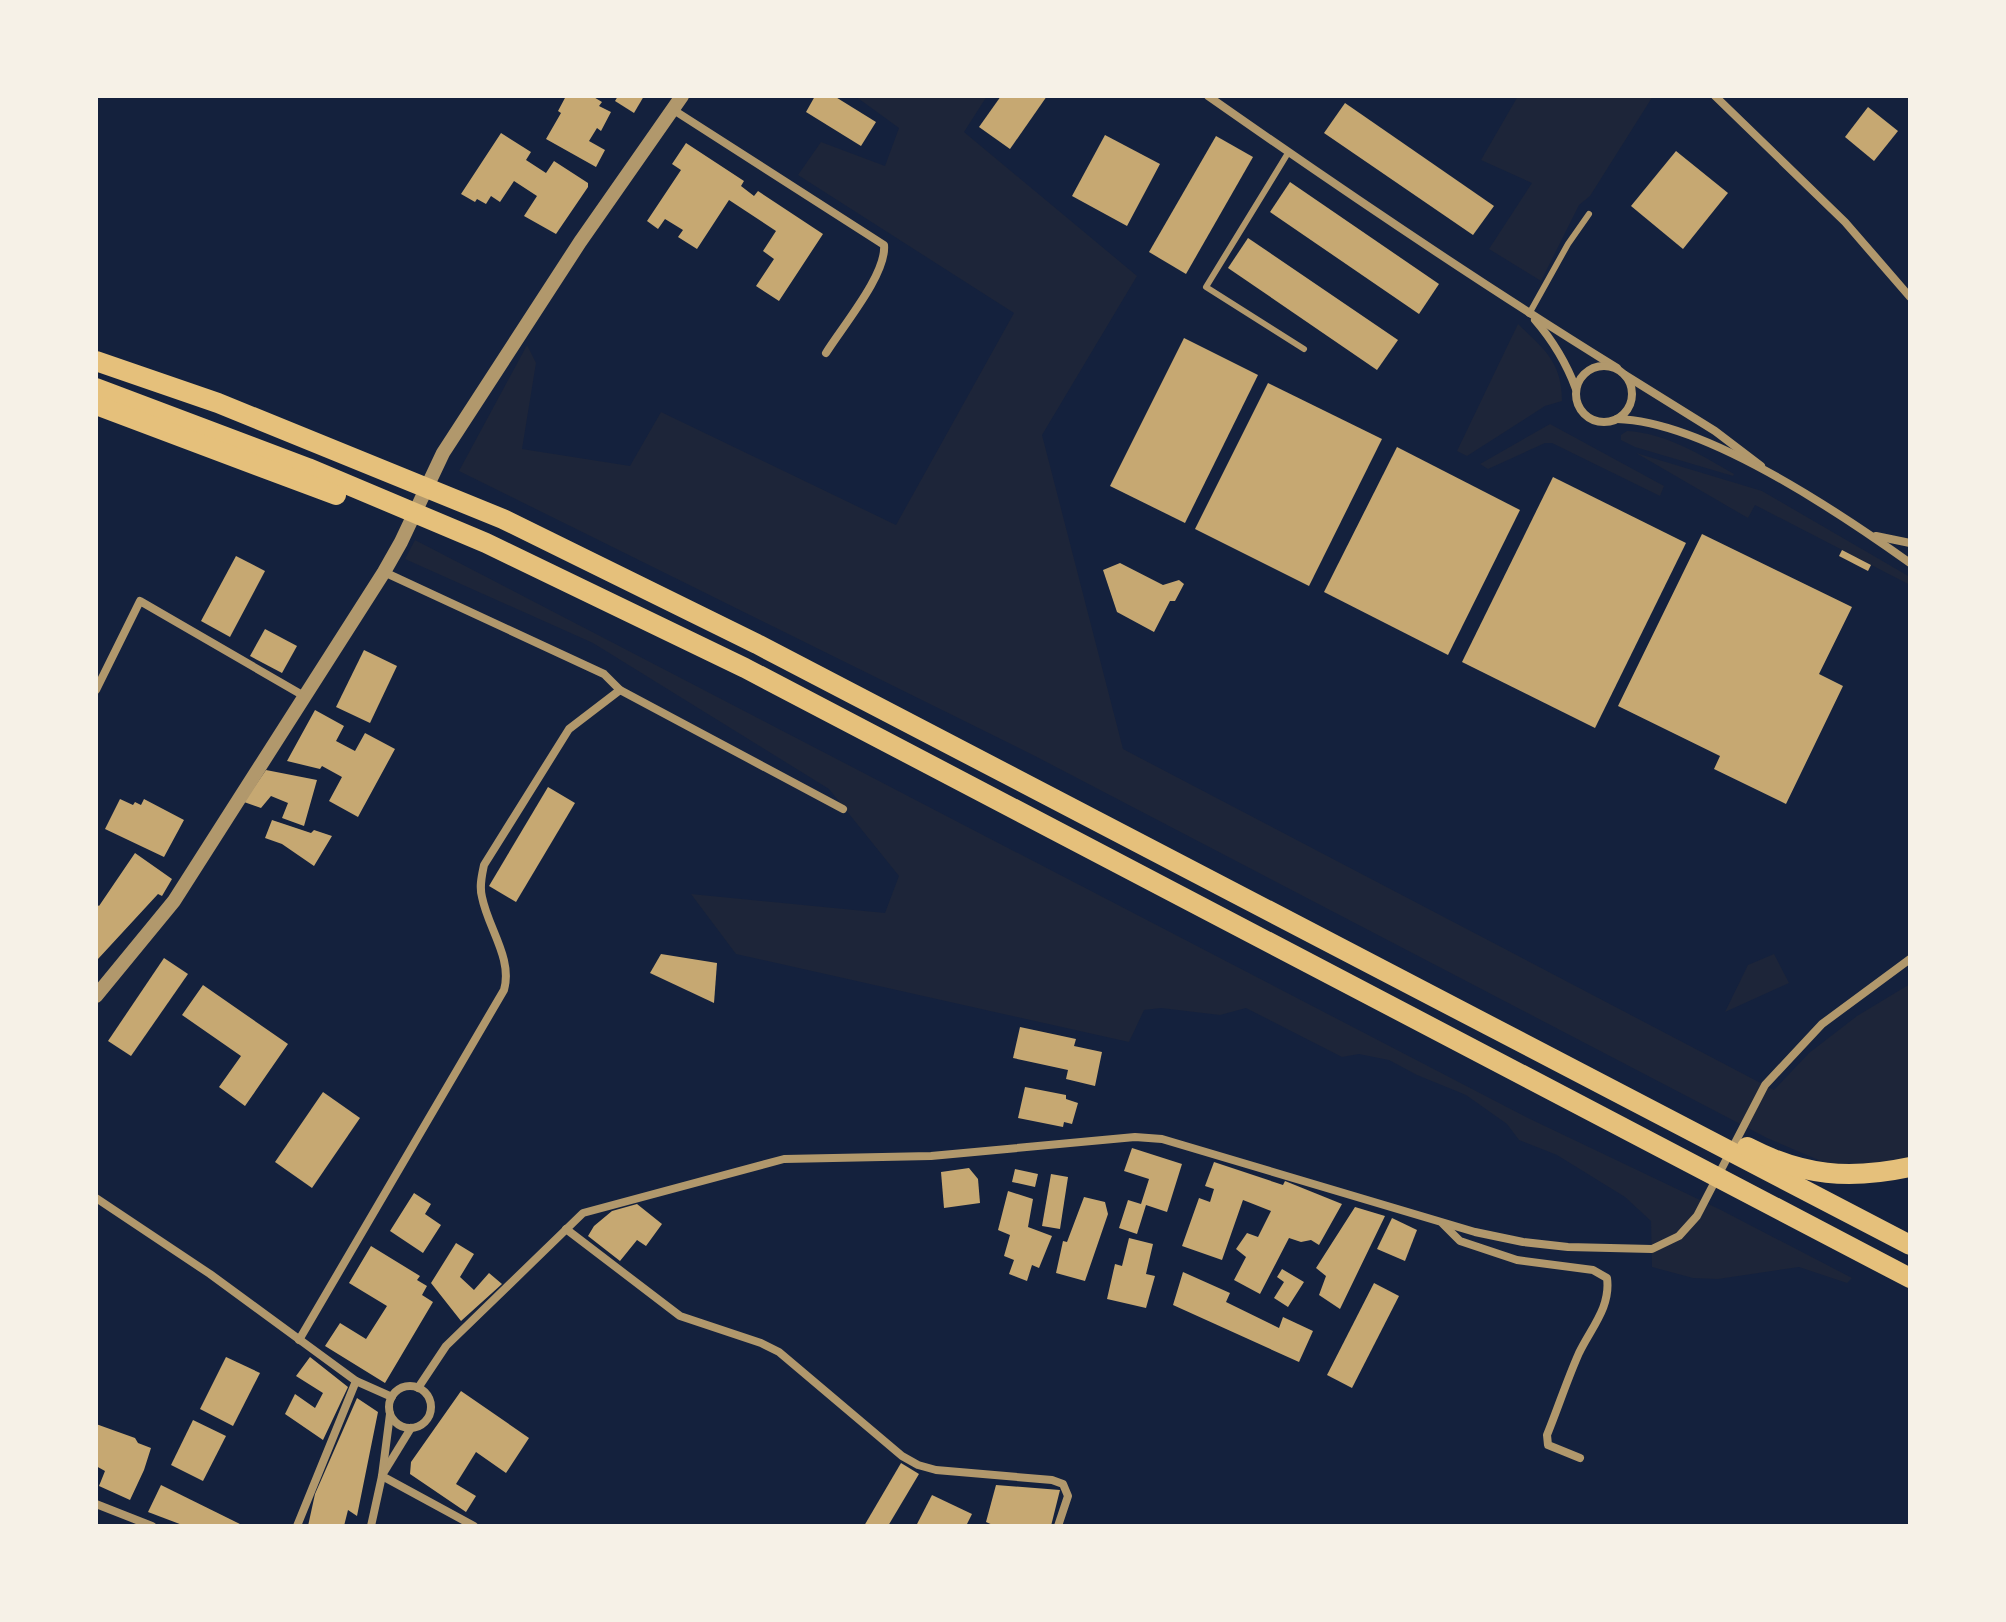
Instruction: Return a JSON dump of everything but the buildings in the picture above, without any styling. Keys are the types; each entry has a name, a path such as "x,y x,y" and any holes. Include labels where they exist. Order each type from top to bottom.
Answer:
{"highway":[{"path":"96,361 218,403 503,519 757,644 1910,1245"},
{"path":"96,388 308,468 486,543 745,668 1910,1278"},
{"path":"96,405 300,480 429,532 486,543"},
{"path":"1328,940 1412,973 1760,1153 1813,1171 1849,1176 1910,1167"}],"street":[{"path":"96,996 174,901 384,572 443,453 580,242 682,96"},
{"path":"1209,96 1288,153 1529,314 1715,431 1778,478 1871,535 1910,563"},
{"path":"1715,96 1845,222 1910,297"},
{"path":"672,109 884,245 885,256 876,275 826,353"},
{"path":"1529,314 1554,342 1565,360 1576,389 1577,403 1585,415 1599,422 1617,419 1663,425 1778,478"},
{"path":"1576,389 1584,373 1591,369 1599,366 1617,368"},
{"path":"1617,419 1624,414 1632,399 1630,382 1625,375"},
{"path":"1871,535 1910,543"},
{"path":"384,572 604,674 620,690 843,809"},
{"path":"96,690 140,601 304,696"},
{"path":"299,1340 504,990 509,974 482,897 484,865 569,729 620,690"},
{"path":"418,1388 446,1346 583,1213 784,1159 944,1155 1135,1137 1162,1139 1440,1221 1523,1242 1568,1247 1652,1249 1679,1236 1697,1216 1765,1085 1780,1067 1822,1024 1910,961"},
{"path":"96,1198 210,1274 356,1381 392,1397"},
{"path":"1440,1221 1460,1241 1517,1260 1593,1270 1607,1278 1604,1308 1580,1352 1547,1435 1548,1445 1580,1458"},
{"path":"566,1229 680,1316 779,1352 902,1456 918,1465 936,1470 1052,1480 1063,1484 1068,1496 1058,1526"},
{"path":"297,1526 356,1381"},
{"path":"371,1526 382,1476 392,1397 400,1389 418,1388 428,1397 431,1410 424,1423 411,1428 398,1425 390,1414"},
{"path":"382,1476 411,1428"},
{"path":"382,1476 474,1526"},
{"path":"96,1504 152,1526"}],"lane":[{"path":"1288,153 1206,287 1304,349"},
{"path":"1529,314 1568,244 1589,214"}],"shaded area":[{"path":"855,96 987,96 964,132 1137,276 1042,435 1123,749 1774,1090 1809,1053 1857,1016 1910,984 1910,1157 1885,1164 1835,1167 1767,1138 1033,755 459,471 527,345 536,363 522,449 630,466 661,412 896,525 1014,313 798,175 821,142 885,166 899,128"},
{"path":"1518,96 1653,96 1590,196 1579,205 1541,281 1489,249 1532,183 1481,160"},
{"path":"1518,324 1550,357 1559,376 1562,401 1545,406 1467,456 1457,451"},
{"path":"1550,424 1664,486 1660,496 1552,443 1545,443 1488,469 1480,464"},
{"path":"1627,431 1669,440 1734,474 1635,447 1621,440 1621,435"},
{"path":"1636,453 1762,491 1910,577 1910,585 1755,505 1748,518"},
{"path":"415,540 1528,1118 1721,1210 1852,1278 1847,1283 1799,1267 1718,1279 1693,1278 1652,1267 1651,1221 1625,1197 1557,1155 1519,1140 1507,1124 1466,1095 1389,1060 1359,1054 1342,1057 1246,1008 1220,1015 1161,1008 1144,1010 1129,1042 736,954 691,894 885,913 899,876 829,789 593,643 405,559"},
{"path":"1774,954 1789,983 1725,1012 1748,965"}]}
